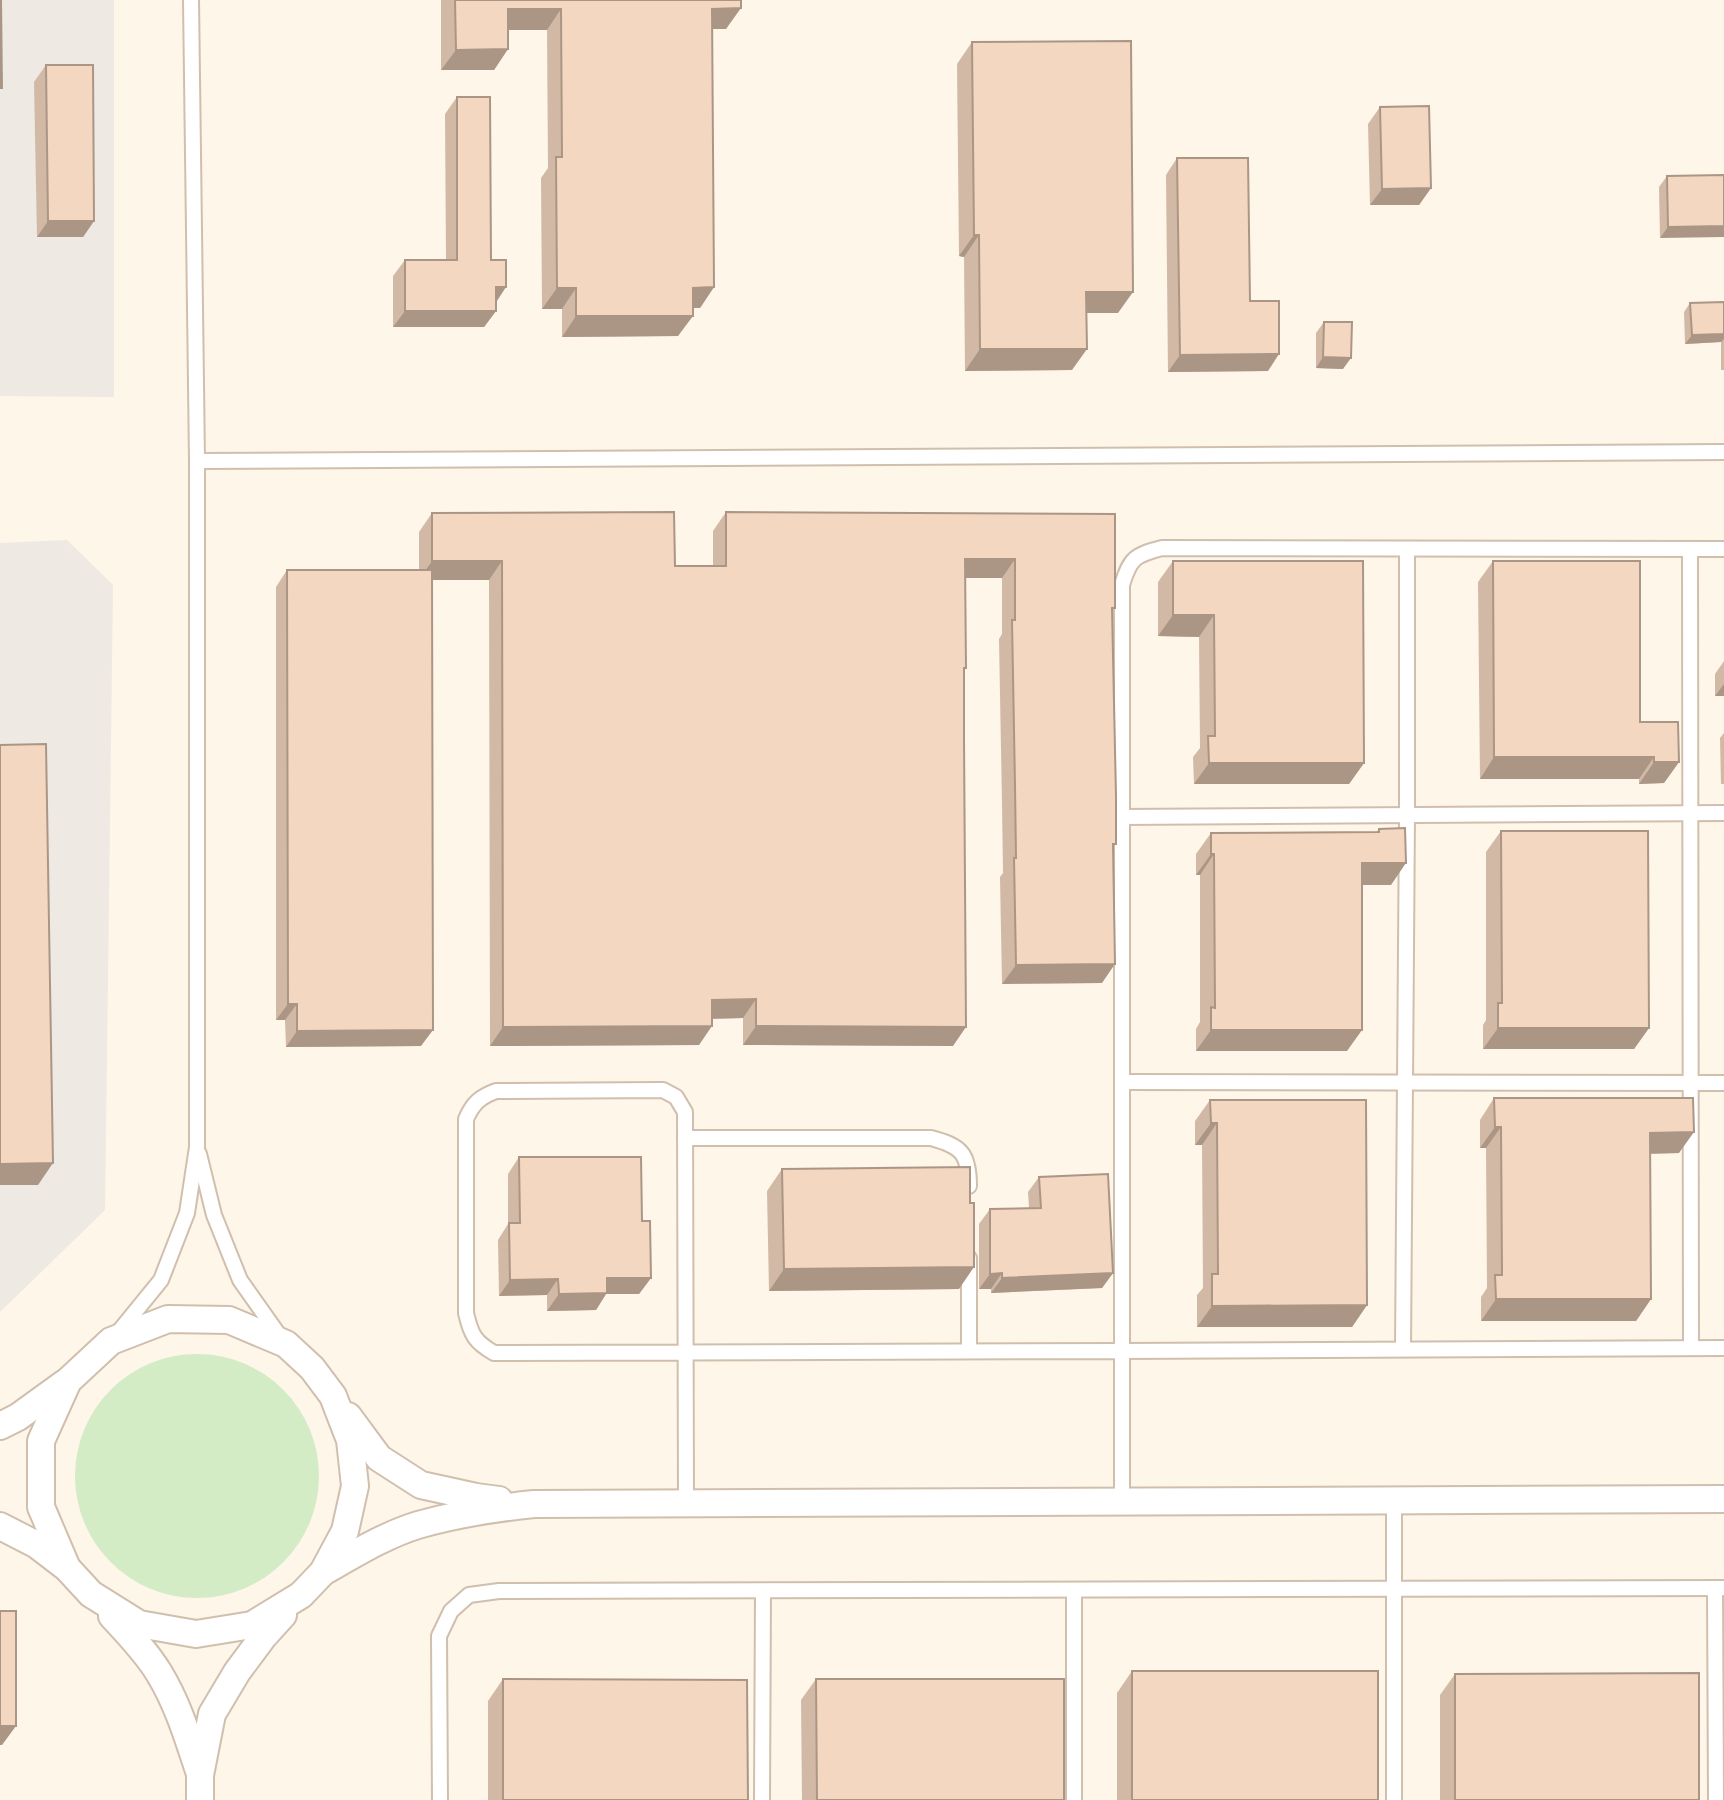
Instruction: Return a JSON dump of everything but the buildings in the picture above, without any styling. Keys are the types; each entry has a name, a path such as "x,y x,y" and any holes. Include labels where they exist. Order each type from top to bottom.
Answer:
{"street":[{"path":"0,1426 18,1417 68,1381 111,1341 168,1319 229,1320 286,1344 312,1368 379,1458 421,1485 476,1497 534,1504"},
{"path":"67,1568 41,1507 41,1441 68,1381"},
{"path":"200,1788 212,1714 263,1637 323,1572 345,1531 355,1486 350,1440 333,1396"},
{"path":"323,1572 371,1545 415,1526 481,1510 534,1504 1724,1499"},
{"path":"0,1526 37,1545 67,1568 129,1634 159,1673 183,1721 200,1788"},
{"path":"91,1594 139,1624 196,1634 252,1625 301,1595"}],"lane":[{"path":"111,1341 161,1280 187,1213 197,1147 197,461 191,0"},
{"path":"197,461 1724,452"},
{"path":"1122,1501 1121,817 1122,585 1126,570 1139,554 1162,548 1724,549"},
{"path":"1403,1349 1407,549"},
{"path":"1690,549 1691,1348"},
{"path":"1121,817 1724,813"},
{"path":"1122,1082 1724,1083"},
{"path":"686,1503 685,1352 685,1112 676,1097 663,1090 496,1091 483,1095 473,1104 466,1119 466,1313 470,1330 479,1344 494,1353 685,1352 969,1351 1122,1351 1724,1348"},
{"path":"685,1138 931,1138 953,1144 965,1156 969,1175 969,1204"},
{"path":"197,1147 214,1215 240,1280 286,1344"},
{"path":"969,1248 969,1351"},
{"path":"1394,1500 1394,1800"},
{"path":"440,1800 439,1636 451,1611 469,1595 499,1591 1720,1588 1716,1800"},
{"path":"1074,1590 1074,1800"},
{"path":"762,1800 763,1591"}],"shaded area":[{"path":"0,0 114,0 114,397 0,396"},
{"path":"67,540 113,585 105,1210 0,1312 0,543"}],"green space":[{"path":"197,1354 221,1356 244,1363 284,1389 310,1429 317,1452 317,1500 310,1523 284,1563 244,1589 221,1596 197,1598 173,1596 150,1589 110,1563 84,1523 77,1500 75,1476 77,1452 84,1429 110,1389 150,1363 173,1356"}]}
